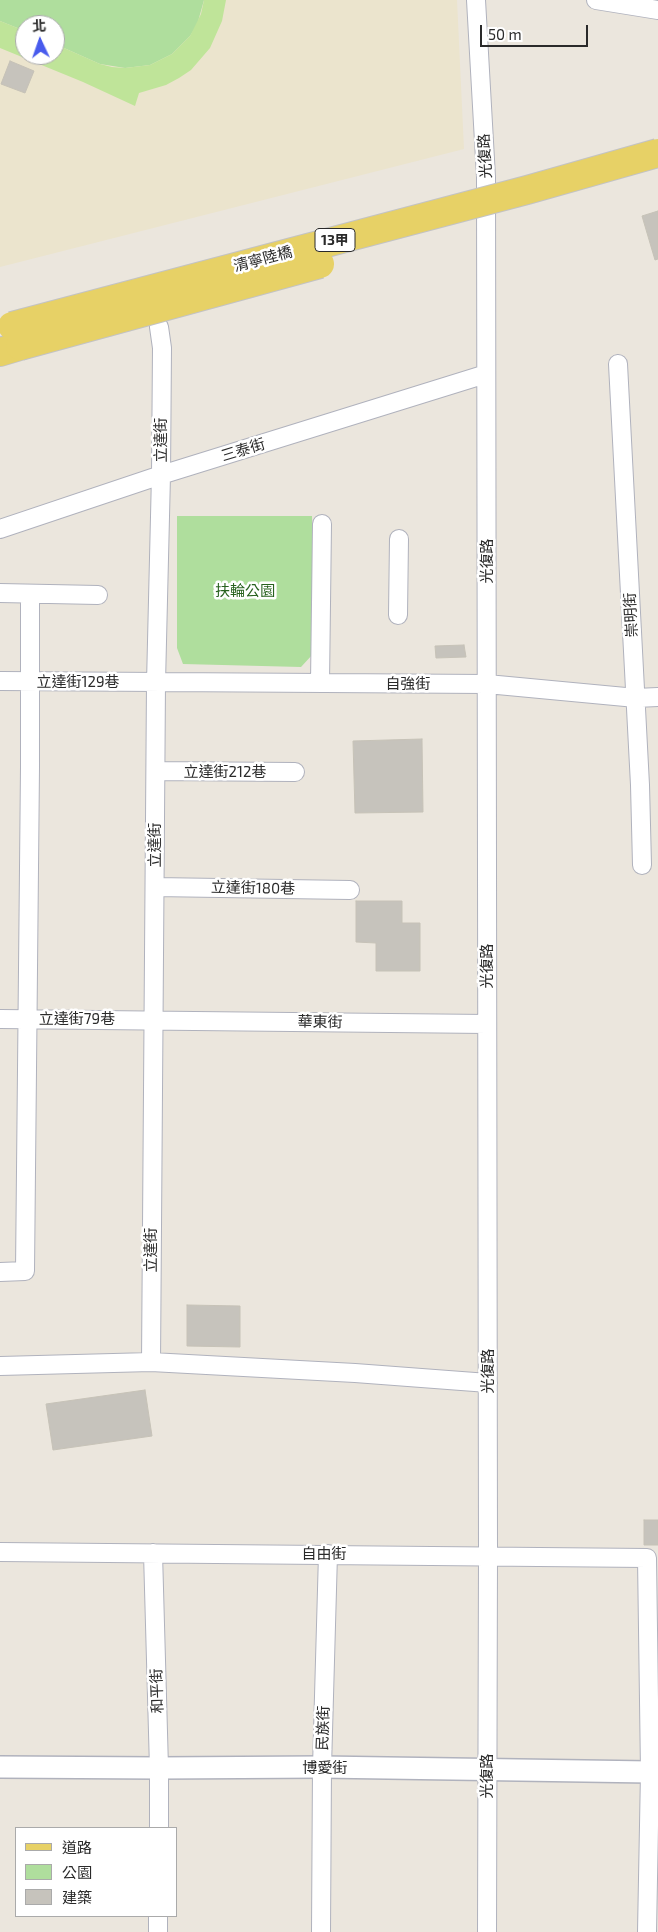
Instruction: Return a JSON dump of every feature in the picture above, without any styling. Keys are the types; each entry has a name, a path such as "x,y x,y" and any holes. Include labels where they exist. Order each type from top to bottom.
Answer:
{"main road":[{"name":"清寧陸橋","path":"8,338 658,153"},
{"name":"清寧陸橋","path":"8,338 658,172"}],"street":[{"name":"光復路","path":"476,0 486,177 487,1932"},
{"path":"596,0 658,10"},
{"name":"立達街","path":"151,1362 156,682 162,348 159,327"},
{"name":"崇明街","path":"618,364 636,698 642,865"},
{"name":"三泰街","path":"0,529 161,476 486,374"},
{"path":"320,683 322,524"},
{"path":"398,615 399,539"},
{"path":"0,593 98,595"},
{"path":"0,1272 25,1271 30,594"},
{"name":"立達街129巷","path":"0,681 156,682"},
{"name":"自強街","path":"156,682 487,684 636,698 658,697"},
{"name":"立達街212巷","path":"156,771 295,772"},
{"name":"立達街180巷","path":"154,886 350,890"},
{"name":"立達街79巷","path":"0,1019 153,1019"},
{"name":"華東街","path":"153,1019 487,1024"},
{"path":"0,1366 151,1362 345,1372 488,1383"},
{"name":"自由街","path":"0,1552 488,1555 647,1558 650,1772"},
{"name":"和平街","path":"153,1553 159,1827"},
{"name":"民族街","path":"322,1932 322,1767 328,1554"},
{"name":"博愛街","path":"0,1767 322,1767 650,1772"},
{"path":"647,1932 650,1772"},
{"path":"158,1917 158,1932"}],"shaded area":[{"path":"0,0 457,0 464,149 0,267"}],"green space":[{"path":"0,0 204,0 197,25 190,36 172,54 150,65 125,68 100,64 65,48 65,15 15,15 15,27 0,21"},
{"path":"204,0 226,0 222,21 210,48 191,70 179,78 166,85 139,93 135,106 42,65 65,65 65,48 100,64 112,67 125,68 150,65 172,54 190,36 201,14"},
{"path":"0,21 15,27 15,54 0,48"},
{"name":"扶輪公園","path":"177,516 312,516 313,654 301,667 183,664 177,648"}],"building":[{"path":"10,61 15,65 34,71 25,93 1,84"},
{"path":"658,211 658,259 655,260 642,216"},
{"path":"464,645 466,657 436,658 435,646"},
{"path":"422,739 423,812 355,813 353,741"},
{"path":"356,901 402,901 402,923 420,923 420,971 376,971 376,943 356,942"},
{"path":"187,1305 240,1306 240,1347 187,1346"},
{"path":"145,1390 152,1436 53,1450 46,1404"},
{"path":"644,1520 658,1520 658,1545 644,1545"}]}
